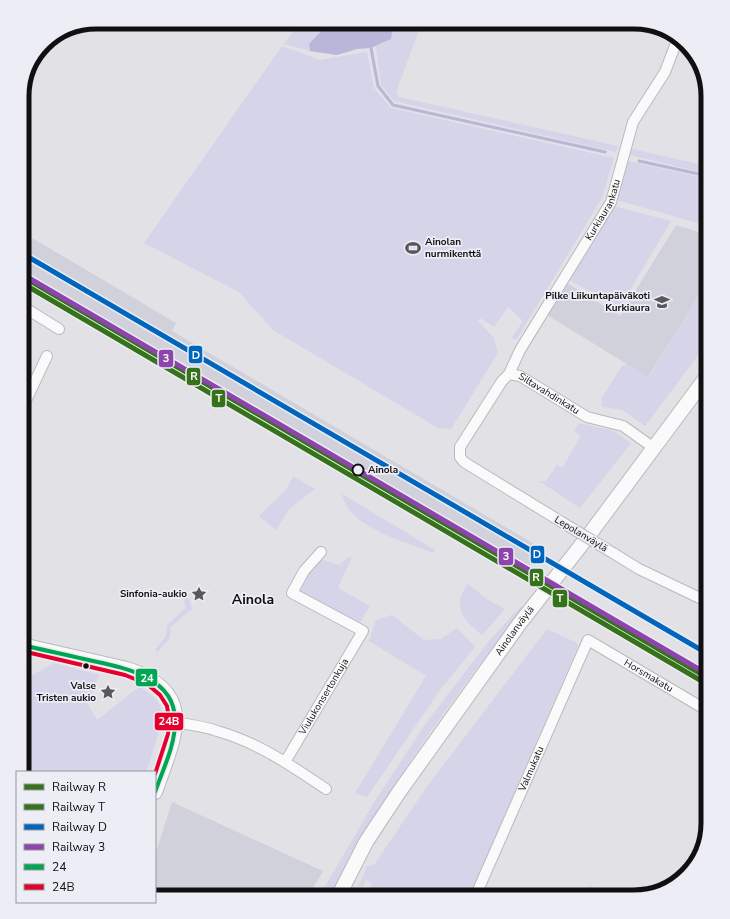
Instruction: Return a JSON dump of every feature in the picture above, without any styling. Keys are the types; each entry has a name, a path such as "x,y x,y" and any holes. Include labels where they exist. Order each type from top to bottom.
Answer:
{"main road":[{"name":"Ainolanväylä","path":"342,890 366,842 399,792 520,623 577,551 701,384"},
{"path":"29,647 109,664 142,674 156,682 172,700 175,722 172,741 156,789"}],"street":[{"name":"Kurkiaurankatu","path":"509,374 520,350 612,202 633,122 665,72 676,44"},
{"path":"29,310 59,329"},
{"path":"29,394 47,356"},
{"name":"Siltavahdinkatu","path":"460,458 460,447 502,381 509,374 520,376 587,418 623,426 654,448"},
{"name":"Lepolanväylä","path":"460,458 464,462 639,569 701,599"},
{"name":"Viulukonsertonkuja","path":"285,762 363,631 292,593 304,571 321,552"},
{"name":"Horsmakatu","path":"588,640 701,707"},
{"name":"Valmukatu","path":"478,890 588,640"},
{"path":"175,722 218,731 261,748 285,762 326,790"}],"shaded area":[{"path":"295,29 323,29 309,44 310,51 284,44"},
{"path":"323,29 391,29 392,32 391,39 371,48 357,49 337,55 310,51 309,44"},
{"path":"391,29 419,29 396,92 399,97 618,146 616,152 394,101 381,85 376,46 386,42 392,32"},
{"path":"282,46 320,60 367,52 374,88 391,108 614,158 602,198 516,340 512,338 523,321 508,307 494,327 480,318 478,321 494,338 498,353 451,429 438,428 273,330 239,292 144,243"},
{"path":"632,149 701,164 701,172 630,155"},
{"path":"628,161 701,177 701,224 617,200"},
{"path":"613,206 671,221 620,307 569,280"},
{"name":"Pilke Liikuntapäiväkoti Kurkiaura","path":"676,225 701,233 701,292 648,377 547,315 567,283 620,316"},
{"path":"29,236 176,323 172,331 541,548 523,575 29,287"},
{"path":"701,292 701,351 645,426 623,410 603,407 601,399 622,366 627,364 649,377"},
{"path":"579,423 614,431 631,443 580,508 539,481 546,481 557,465 562,468 581,436 574,431"},
{"path":"293,476 315,489 289,509 276,530 259,516 286,490"},
{"path":"342,494 435,550 433,553 379,532 355,516 347,506"},
{"path":"349,557 352,557 338,588 370,606 359,624 297,591 308,574 321,559 339,565"},
{"path":"468,584 488,600 505,609 482,635 466,620 461,611 460,599"},
{"path":"187,593 192,609 171,627 170,638 158,652 155,650 166,636 167,625 186,608 182,595"},
{"path":"521,606 524,608 474,672 428,735 392,789 333,890 323,890 373,804 426,723 489,641"},
{"path":"392,615 424,640 441,639 457,628 475,647 440,690 367,797 355,793 426,676 369,641 376,620"},
{"path":"547,629 575,642 578,646 472,890 368,890 372,883 366,880 362,888 358,885 367,866 374,865 426,788"},
{"path":"54,663 99,675 88,704 97,720 139,687 151,694 160,705 161,720 146,771 29,771 29,677"},
{"path":"172,802 323,871 312,890 156,890 156,852"},
{"path":"589,886 600,890 587,890"}],"waterway":[{"path":"371,48 378,86 393,105 605,152"},
{"path":"639,161 701,174"}],"rail line":[{"name":"D","path":"29,257 701,650"},
{"name":"3","path":"29,278 701,670"},
{"name":"R","path":"29,280 701,674"},
{"name":"T","path":"29,287 701,681"}],"transit line":[{"name":"24","path":"29,647 112,665 142,675 155,682 165,692 172,704 175,728 171,747 156,789"},
{"name":"24B","path":"29,653 125,675 147,684 160,695 167,706 169,719 168,734 156,771"}],"place":[{"name":"Ainolan nurmikenttä","path":"413,248"},
{"name":"Pilke Liikuntapäiväkoti Kurkiaura","path":"662,302"},
{"name":"Ainola","path":"358,470"},
{"name":"Sinfonia-aukio","path":"199,594"},
{"name":"Valse Tristen aukio","path":"108,692"}],"district":[{"name":"Ainola","path":"253,599"}]}
